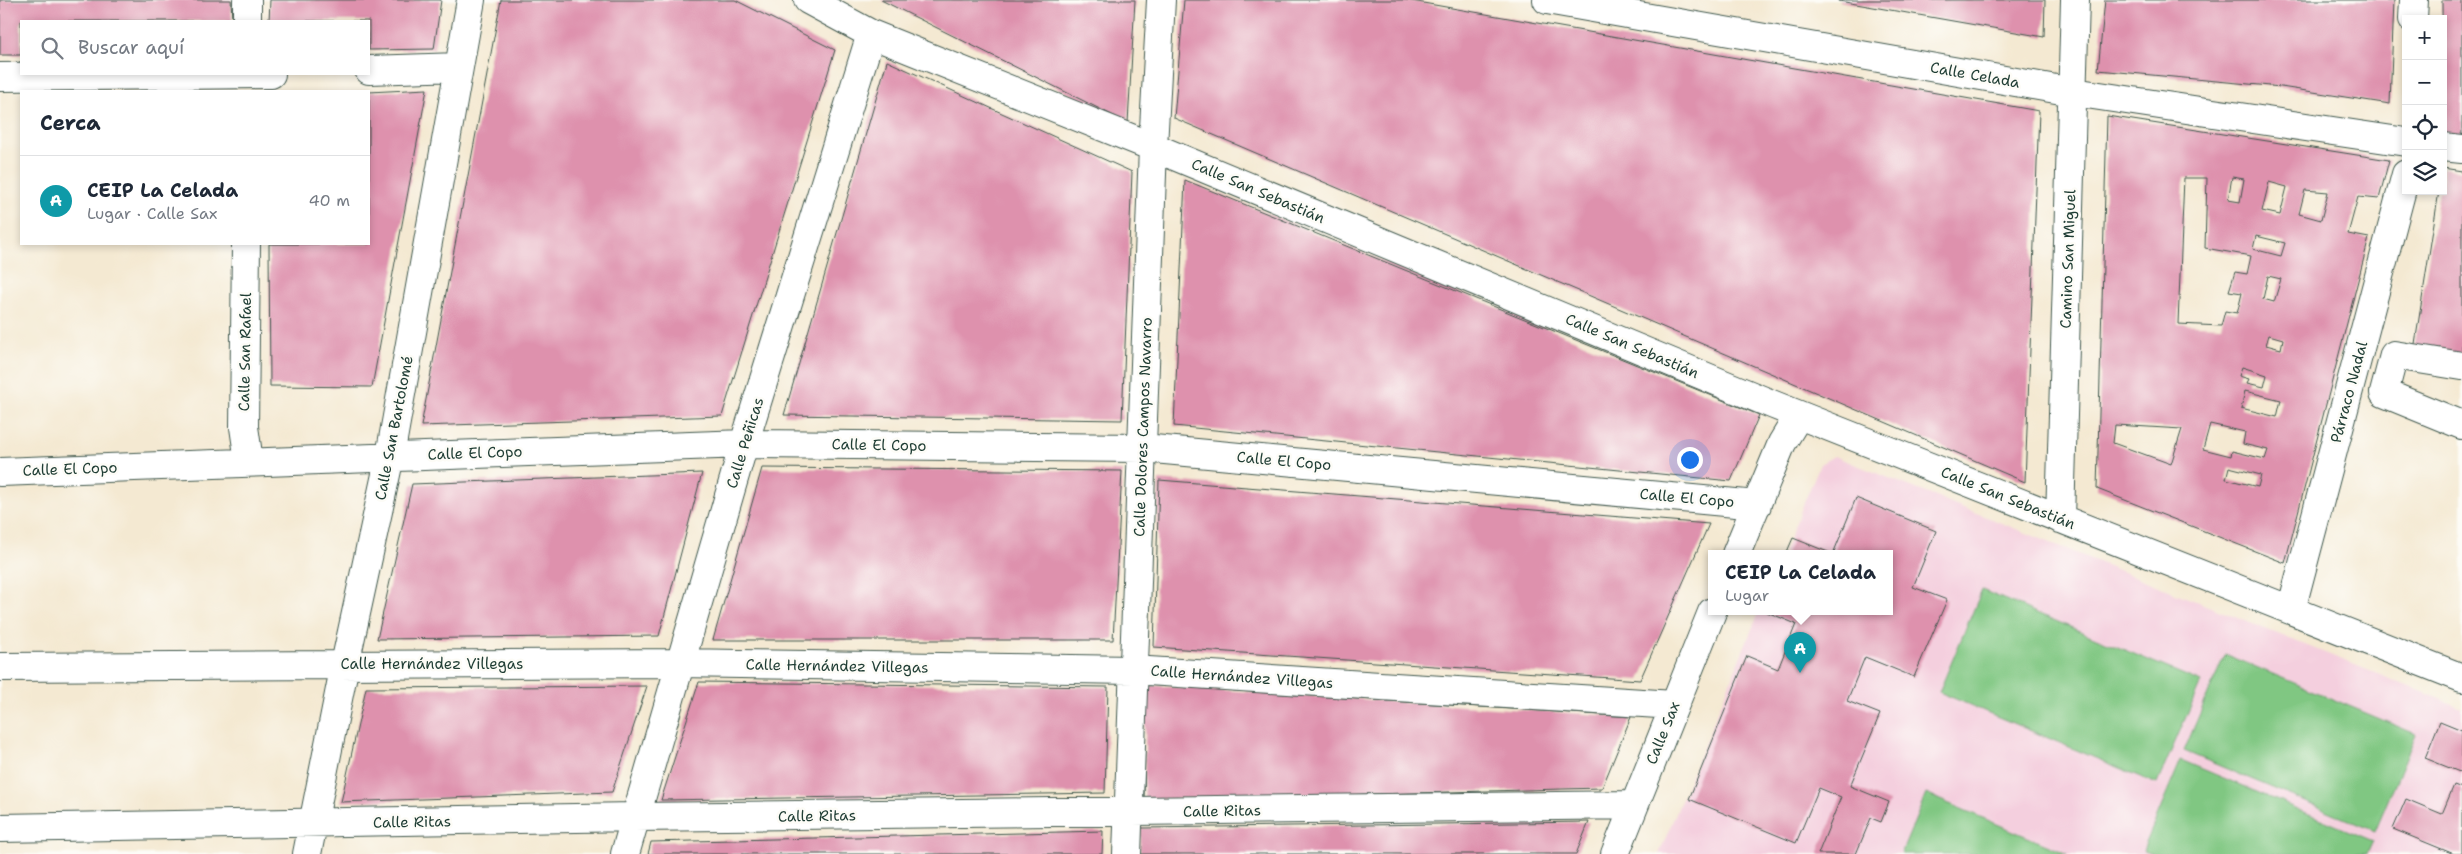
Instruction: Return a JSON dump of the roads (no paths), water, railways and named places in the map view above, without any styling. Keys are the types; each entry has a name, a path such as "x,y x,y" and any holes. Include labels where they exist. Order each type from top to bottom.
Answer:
{"street":[{"path":"247,0 247,20"},
{"name":"Calle San Bartolomé","path":"307,854 311,825 390,456 471,0"},
{"name":"Calle San Sebastián","path":"808,0 871,34 1153,147 1799,415 2462,678"},
{"name":"Calle Dolores Campos Navarro","path":"1126,854 1153,147 1161,0"},
{"name":"Calle Celada","path":"1547,0 2073,92 2402,141"},
{"name":"Camino San Miguel","path":"2060,519 2075,0"},
{"path":"2413,15 2414,0"},
{"name":"Calle Peñicas","path":"625,854 744,444 871,34"},
{"path":"370,70 459,67"},
{"path":"0,77 254,78"},
{"path":"2447,147 2462,149"},
{"name":"Párraco Nadal","path":"2291,610 2402,189"},
{"name":"Calle San Rafael","path":"246,245 244,427 249,461"},
{"path":"2462,366 2394,355 2384,392 2462,425"},
{"path":"1738,550 1782,443 1799,415"},
{"name":"Calle El Copo","path":"0,472 249,461 744,444 1143,448 1757,505"},
{"name":"Calle Sax","path":"1615,854 1711,615"},
{"name":"Calle Hernández Villegas","path":"0,667 680,664 1133,670 1674,705"},
{"name":"Calle Ritas","path":"0,828 311,825 635,817 1128,813 1634,805"}],"place":[{"name":"CEIP La Celada","path":"1800,673"}]}
